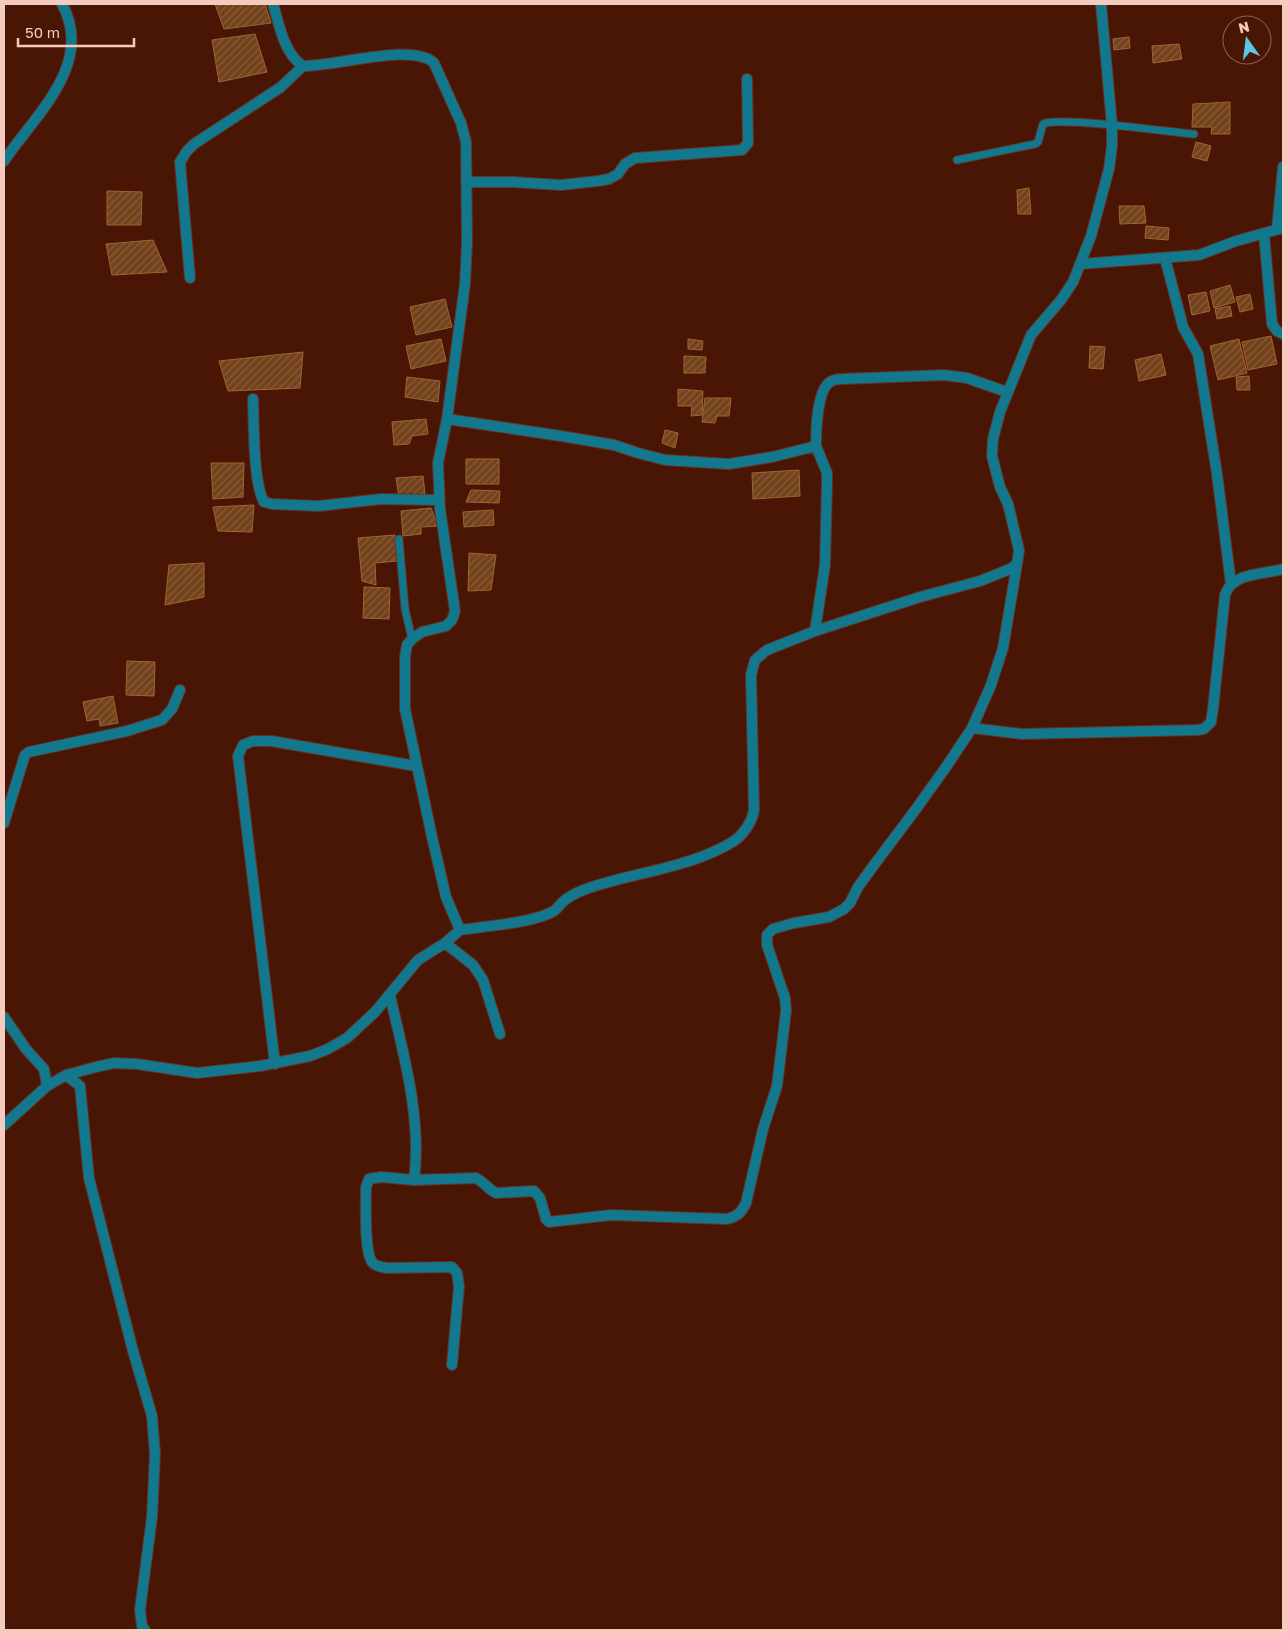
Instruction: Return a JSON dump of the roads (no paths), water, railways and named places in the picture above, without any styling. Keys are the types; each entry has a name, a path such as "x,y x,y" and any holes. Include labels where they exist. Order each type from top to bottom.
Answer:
{"street":[{"path":"4,162 54,94 68,65 72,45 69,16 62,4"},
{"path":"273,4 282,32 294,59 303,66"},
{"path":"452,1365 459,1286 457,1273 452,1267 387,1268 376,1266 372,1261 368,1242 366,1187 369,1179 381,1177 414,1180 476,1178 485,1182 490,1190 496,1193 534,1191 540,1198 546,1219 549,1222 611,1215 727,1219 741,1213 746,1203 763,1130 777,1086 786,1011 784,998 767,945 767,935 773,929 829,917 844,910 858,887 916,809 972,728 991,685 1003,648 1019,550 1008,504 1000,487 992,456 993,439 1000,412 1031,335 1073,282 1091,236 1109,169 1112,125 1101,4"},
{"path":"190,278 180,162 186,151 281,87 303,66 377,56 418,56 431,60 434,63 461,123 466,142 466,284 447,419 438,463 440,500 455,611 452,620 446,626 422,632 412,638 407,645 405,657 405,709 446,897 460,930"},
{"path":"466,182 561,185 598,181 609,179 618,174 625,164 635,158 742,150 748,143 747,79"},
{"path":"1080,264 1199,254 1280,229 1283,167"},
{"path":"1264,234 1272,324 1277,331 1283,334"},
{"path":"1165,258 1183,327 1198,354 1217,474 1231,584"},
{"path":"816,631 825,565 827,472 816,446 816,427 824,389 831,381 842,379 944,375 967,378 1008,392"},
{"path":"253,399 258,477 260,495 264,502 319,506 381,499 440,500"},
{"path":"447,419 605,444 665,460 729,464 772,458 816,446"},
{"path":"4,1125 47,1086 66,1075 114,1064 137,1064 197,1073 275,1064 310,1056 328,1049 347,1038 390,996 418,960 445,943 460,930 541,916 554,911 575,893 594,886 674,865 734,841 749,824 754,810 751,675 755,660 767,650 816,631 980,581 1010,569 1017,564"},
{"path":"972,728 1022,734 1204,729 1211,722 1224,596 1227,588 1246,576 1283,569"},
{"path":"4,823 25,755 29,752 127,731 162,720 172,710 180,690"},
{"path":"275,1064 238,756 243,745 253,741 271,741 416,766"},
{"path":"445,943 473,965 483,980 500,1034"},
{"path":"390,996 406,1064 416,1136 417,1161 414,1180"},
{"path":"4,1017 26,1050 44,1069 47,1086"},
{"path":"66,1075 80,1086 89,1178 132,1351 152,1416 155,1454 152,1517 140,1610 142,1626 145,1630"}],"lane":[{"path":"957,160 1035,144 1041,128 1047,122 1112,125 1194,134"},
{"path":"399,539 405,609 412,638"}]}
